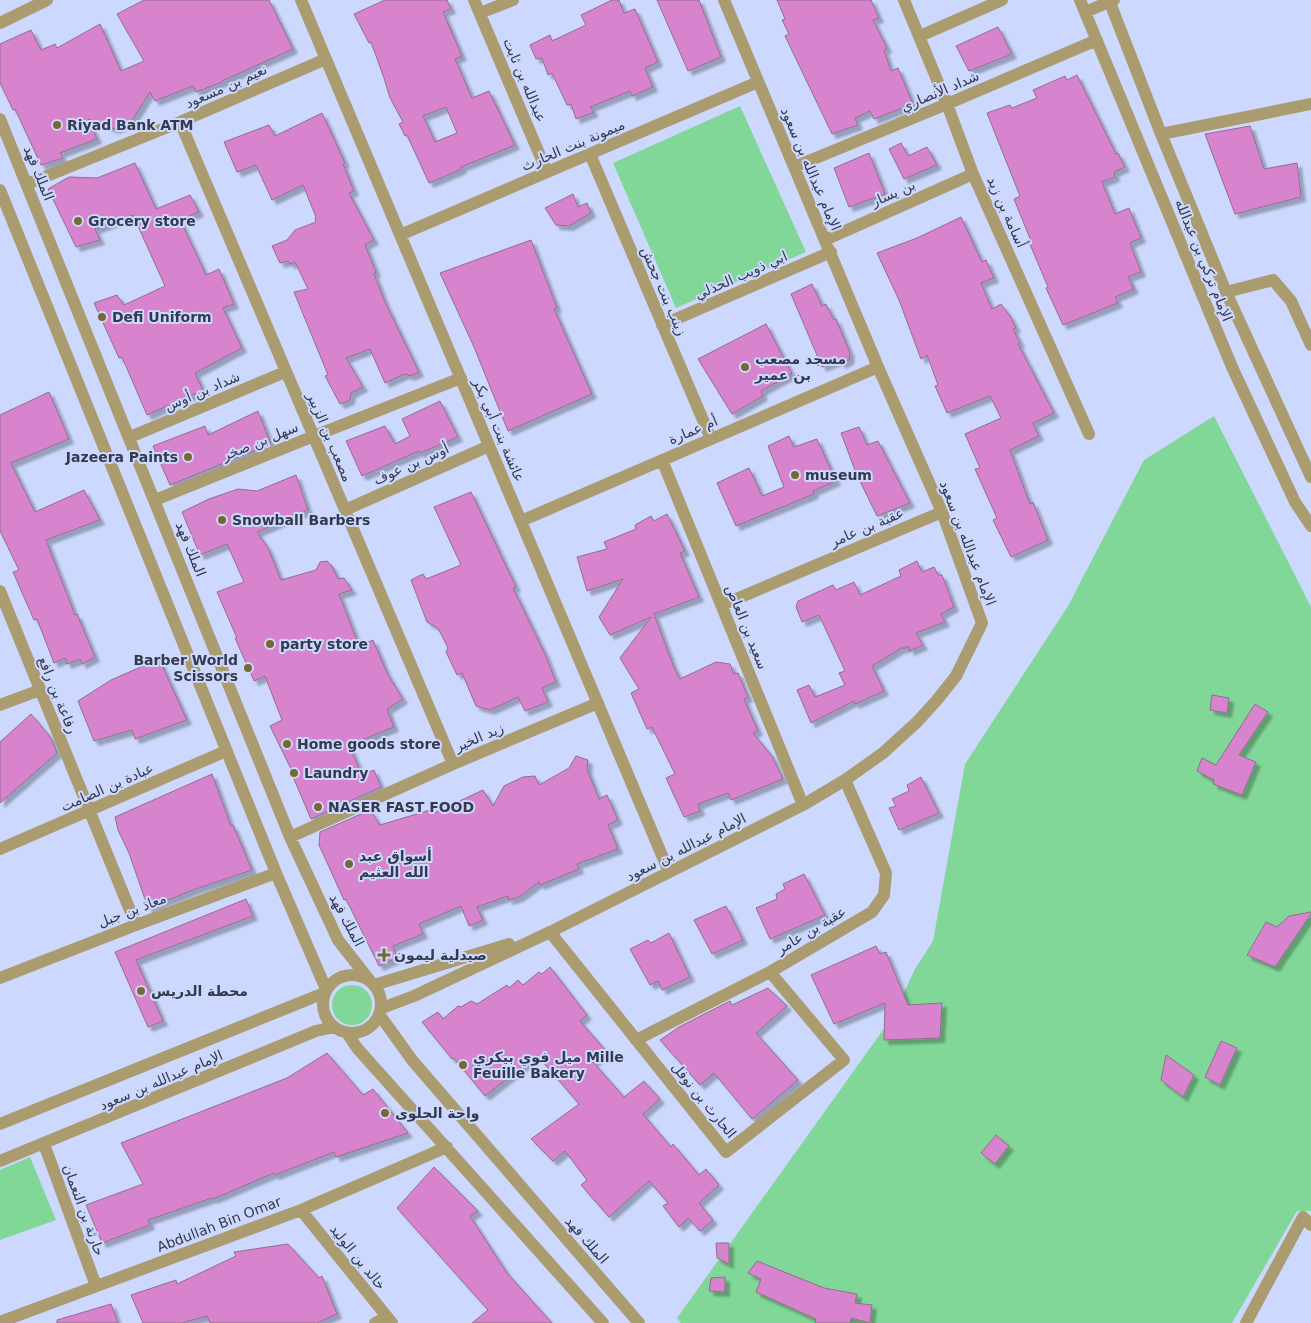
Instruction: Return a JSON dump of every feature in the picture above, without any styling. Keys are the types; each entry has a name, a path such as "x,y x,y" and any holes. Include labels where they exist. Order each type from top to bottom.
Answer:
{"street":[{"path":"0,24 47,0"},
{"name":"عائشة بنت أبي بكر","path":"301,0 669,872"},
{"name":"عبدالله بن ثابت","path":"474,0 548,172"},
{"path":"480,13 513,0"},
{"name":"الإمام عبدالله بن سعود","path":"380,1011 550,932 803,805 845,780 883,753 937,700 956,676 982,623 942,512 878,367 724,0"},
{"name":"أسامة بن زيد","path":"904,0 974,174 1089,434"},
{"path":"920,36 1002,0"},
{"path":"1082,6 1111,1"},
{"name":"الإمام تركي بن عبدالله","path":"1111,1 1161,134 1226,292 1311,477"},
{"name":"الإمام تركي بن عبدالله","path":"1082,6 1232,367 1295,502 1311,526"},
{"name":"شداد الأنصاري","path":"794,168 1097,40"},
{"name":"نعيم بن مسعود","path":"27,184 180,122 326,59"},
{"name":"ميمونة بنت الحارث","path":"400,235 758,82"},
{"path":"1161,134 1311,104"},
{"name":"الملك فهد","path":"0,119 290,837 338,940 372,983"},
{"name":"مصعب بن الزبير","path":"180,122 453,764"},
{"name":"زينب بنت جحش","path":"590,154 710,440"},
{"name":"بن يسار","path":"825,240 974,174"},
{"path":"0,190 226,751 325,991"},
{"name":"ابي ذويب الحذلي","path":"662,325 831,252"},
{"path":"1226,292 1273,280 1290,301 1311,345"},
{"name":"أم عمارة","path":"521,521 878,367"},
{"name":"شداد بن أوس","path":"130,437 285,372"},
{"name":"سهل بن صخر","path":"155,500 461,378"},
{"name":"أوس بن عوف","path":"345,510 489,446"},
{"name":"سعيد بن العاص","path":"662,460 803,805"},
{"name":"عقبة بن عامر","path":"722,605 942,512"},
{"name":"رفاعة بن رافع","path":"0,591 136,925"},
{"path":"0,705 40,690"},
{"name":"زيد الخير","path":"290,837 453,764 598,703"},
{"name":"عبادة بن الصامت","path":"0,849 226,751"},
{"name":"عقبة بن عامر","path":"636,1040 770,972 872,912 884,895 886,873 845,780"},
{"name":"معاذ بن جبل","path":"0,978 276,873"},
{"name":"الإمام عبدالله بن سعود","path":"372,983 550,932"},
{"name":"الحارث بن نوفل","path":"550,932 726,1152 844,1060 770,972"},
{"path":"344,975 362,976 372,983 379,991 380,1011 371,1026 364,1031 355,1033 347,1033 334,1027 324,1015 322,1000 325,991 336,979 344,975"},
{"name":"الإمام عبدالله بن سعود","path":"0,1124 325,991"},
{"name":"الملك فهد","path":"380,1011 412,1060 639,1323"},
{"name":"الإمام عبدالله بن سعود","path":"0,1162 316,1031 334,1027"},
{"path":"347,1033 358,1048 603,1323"},
{"name":"حارثة بن النعمان","path":"44,1144 96,1286"},
{"name":"Abdullah Bin Omar","path":"0,1322 300,1210 446,1147"},
{"name":"خالد بن الوليد","path":"300,1210 390,1320"},
{"path":"1246,1323 1307,1221"},
{"path":"375,1323 390,1320"}],"green space":[{"path":"740,106 806,252 676,308 613,163"},
{"path":"1214,416 1311,607 1311,1211 1297,1211 1232,1323 681,1323 677,1318 893,1016 915,969 933,941 965,764 1068,606 1144,460"},
{"path":"356,985 363,988 369,994 372,1005 371,1013 363,1022 356,1025 348,1025 341,1022 333,1013 332,1001 335,994 344,986"},
{"path":"30,1157 56,1220 0,1240 0,1170"}],"building":[{"path":"144,0 269,0 293,49 196,92 193,86 155,101 150,92 131,122 115,129 88,119 97,139 60,153 63,158 41,165 15,109 13,110 0,83 0,44 31,30 41,50 55,44 57,48 100,24 121,71 144,61 117,14"},
{"path":"385,0 447,0 451,9 443,12 462,56 455,59 472,98 489,91 515,145 461,167 462,169 429,183 407,135 405,136 399,124 403,122 390,98 371,42 369,43 354,14","holes":["446,107 457,133 435,142 423,116"]},
{"path":"612,0 619,0 624,13 635,9 658,62 645,68 653,87 632,96 630,91 590,107 594,112 576,119 571,104 567,105 552,73 548,75 542,58 536,59 530,45 550,35 552,41 586,25 581,15"},
{"path":"657,0 699,0 721,57 688,71"},
{"path":"777,0 871,0 879,18 873,20 887,48 884,50 891,71 898,68 913,104 874,119 870,111 855,118 858,125 832,134 785,36 789,34 782,20 785,19"},
{"path":"998,27 1012,54 969,71 956,46"},
{"path":"1077,75 1116,154 1118,153 1125,167 1114,172 1115,177 1102,182 1115,214 1129,208 1141,238 1130,243 1141,272 1128,277 1134,289 1115,297 1118,303 1063,325 1046,288 1048,287 1029,242 1031,241 1014,199 1020,196 987,113 1010,105 1012,108 1037,98 1033,90 1065,76 1067,80"},
{"path":"322,113 345,163 343,164 354,191 349,193 374,240 365,245 376,272 374,274 385,302 419,372 410,376 405,374 385,383 370,349 346,358 363,387 351,393 350,400 340,404 325,376 328,375 294,292 308,289 295,262 290,264 288,261 280,263 272,246 287,240 295,230 316,222 316,217 303,185 272,200 256,165 237,172 224,142 269,125 275,136"},
{"path":"1250,126 1264,169 1297,163 1301,197 1235,214 1205,134"},
{"path":"901,143 908,156 927,147 937,165 904,179 889,149"},
{"path":"869,153 885,194 849,207 834,168"},
{"path":"135,163 156,209 190,195 199,212 180,220 206,275 219,269 234,304 223,308 242,348 195,373 203,390 147,415 122,357 119,358 94,303 117,295 124,305 165,286 133,215 95,229 100,240 76,247 48,189 69,177 97,178"},
{"path":"573,194 578,207 587,203 591,213 569,226 556,225 545,208"},
{"path":"961,217 982,262 986,260 994,278 981,283 992,309 1001,304 1010,316 1016,328 1013,329 1020,343 1018,344 1054,413 1033,423 1039,436 1010,450 1030,504 1033,502 1048,540 1011,557 993,520 997,518 975,469 980,468 965,434 1001,418 990,396 947,413 935,386 938,385 927,355 921,359 899,300 877,253 917,238"},
{"path":"531,240 557,308 554,309 592,394 508,431 474,347 440,273"},
{"path":"812,284 822,306 826,304 834,320 836,319 850,353 849,360 841,364 839,360 822,367 791,294"},
{"name":"مسجد مصعب بن عمير","path":"766,324 792,374 761,391 763,396 732,414 698,359"},
{"path":"49,392 69,439 11,463 35,512 84,490 100,520 46,540 75,615 77,614 95,657 82,664 80,659 67,664 65,658 54,663 37,619 34,620 13,572 19,570 0,531 0,415"},
{"path":"440,401 458,437 420,453 419,451 362,476 346,441 385,426 395,444 410,436 402,419"},
{"path":"258,411 271,444 170,485 153,446 205,426 208,435"},
{"path":"859,427 867,445 878,441 910,503 877,516 856,473 841,433"},
{"name":"museum","path":"789,436 794,447 817,439 836,481 813,491 814,494 736,526 717,483 749,468 762,496 784,487 768,446"},
{"path":"296,475 308,510 257,532 268,548 281,580 316,570 320,562 327,561 332,566 338,579 344,578 352,590 339,594 359,646 373,640 387,673 403,699 387,709 394,727 349,745 362,775 374,770 381,787 311,819 292,771 270,726 282,720 265,676 254,681 217,592 244,582 227,544 200,555 182,512 209,499 238,489 257,491"},
{"path":"471,492 516,587 513,588 545,654 556,682 542,688 548,702 525,711 518,697 490,710 476,706 462,673 457,675 446,652 448,648 438,628 427,622 411,580 423,574 426,579 461,565 434,507"},
{"path":"667,514 685,551 680,553 699,597 654,614 673,665 680,679 716,662 730,664 734,674 738,673 748,697 744,699 758,731 753,733 772,756 783,779 731,800 728,793 698,804 700,811 684,817 666,778 675,774 652,727 647,729 631,693 639,689 620,658 651,617 610,635 599,617 623,579 587,591 577,557 607,549 604,542 636,529 635,525 651,516 654,521"},
{"path":"917,561 922,572 934,567 938,575 942,575 954,607 941,614 945,622 916,633 923,645 910,651 908,646 903,649 903,647 872,666 884,691 855,704 854,701 811,723 797,690 809,685 815,697 845,685 839,673 845,671 819,615 802,622 796,607 798,601 833,585 836,590 854,582 860,595 901,576 899,570"},
{"path":"159,659 187,720 135,739 132,730 94,741 78,701 111,680"},
{"path":"1212,695 1229,698 1227,713 1210,710"},
{"path":"1255,704 1268,712 1239,755 1256,762 1242,795 1213,784 1214,780 1197,771 1202,758 1216,765"},
{"path":"31,714 51,738 57,753 0,803 0,742"},
{"path":"576,756 588,760 587,769 599,799 607,795 618,820 608,825 618,849 577,864 579,869 540,885 539,882 519,897 508,900 508,896 477,907 483,920 469,926 461,906 419,924 423,934 393,946 397,958 379,966 346,899 344,900 319,845 320,832 370,810 380,825 430,810 432,814 483,790 493,806 504,786 523,777 535,776 539,785 569,768"},
{"path":"212,774 231,826 233,825 252,870 148,908 129,853 118,830 115,817"},
{"path":"921,777 939,813 899,830 889,808 896,806 892,799 909,791 907,785"},
{"path":"804,874 825,915 770,939 756,908 777,899 776,894 785,889 783,884"},
{"name":"محطة الدريس","path":"246,899 253,916 136,960 163,1021 148,1027 115,952"},
{"path":"726,906 743,940 712,954 694,920"},
{"path":"1311,912 1275,967 1247,955 1266,922 1277,927 1289,916"},
{"path":"669,933 690,977 662,990 658,981 650,985 630,949 648,940 651,943"},
{"path":"876,946 880,954 886,952 908,1005 942,1003 940,1038 884,1040 885,1003 834,1024 811,975"},
{"path":"550,967 587,1015 580,1021 607,1052 593,1062 624,1097 644,1081 660,1099 643,1114 671,1147 673,1144 699,1175 706,1169 719,1185 699,1203 713,1220 700,1231 688,1218 679,1227 663,1206 668,1203 649,1181 609,1217 581,1185 587,1180 565,1151 553,1161 531,1139 579,1104 537,1055 485,1096 422,1022 438,1012 443,1019 458,1006 461,1007 471,1001 477,1004 507,985 509,988 518,980 523,985 539,972 542,974"},
{"path":"768,988 787,1006 756,1033 798,1080 752,1119 714,1073 700,1085 660,1040 679,1027 730,1001 732,1005"},
{"path":"1221,1041 1237,1048 1220,1085 1205,1077"},
{"path":"327,1053 363,1095 373,1089 408,1133 336,1157 334,1152 275,1175 274,1173 213,1199 148,1220 150,1225 102,1243 86,1205 143,1184 121,1143 287,1078"},
{"path":"1166,1055 1194,1075 1183,1097 1161,1080"},
{"path":"996,1135 1009,1146 995,1164 981,1153"},
{"path":"434,1167 478,1211 470,1216 507,1273 552,1323 472,1323 488,1310 397,1208"},
{"path":"716,1243 729,1243 729,1264 717,1258"},
{"path":"288,1244 319,1278 322,1276 337,1314 317,1323 210,1323 207,1316 182,1323 143,1323 131,1295 176,1280 177,1284 236,1256 234,1252"},
{"path":"757,1261 824,1288 857,1294 855,1303 872,1305 870,1323 851,1318 850,1323 815,1323 816,1319 756,1292 761,1279 748,1273"},
{"path":"725,1277 725,1292 709,1291 711,1278"},
{"path":"111,1304 118,1323 57,1323 57,1320"}],"place":[{"name":"Riyad Bank ATM","path":"57,125"},
{"name":"Grocery store","path":"78,221"},
{"name":"Defi Uniform","path":"102,317"},
{"name":"مسجد مصعب بن عمير","path":"745,367"},
{"name":"Jazeera Paints","path":"188,457"},
{"name":"museum","path":"795,475"},
{"name":"Snowball Barbers","path":"222,520"},
{"name":"party store","path":"270,644"},
{"name":"Barber World Scissors","path":"248,668"},
{"name":"Home goods store","path":"287,744"},
{"name":"Laundry","path":"294,773"},
{"name":"NASER FAST FOOD","path":"318,807"},
{"name":"أسواق عبد الله العثيم","path":"349,864"},
{"name":"صيدلية ليمون","path":"384,955"},
{"name":"محطة الدريس","path":"141,991"},
{"name":"ميل فوي بيكري Mille Feuille Bakery","path":"463,1065"},
{"name":"واحة الحلوى","path":"385,1113"}]}
